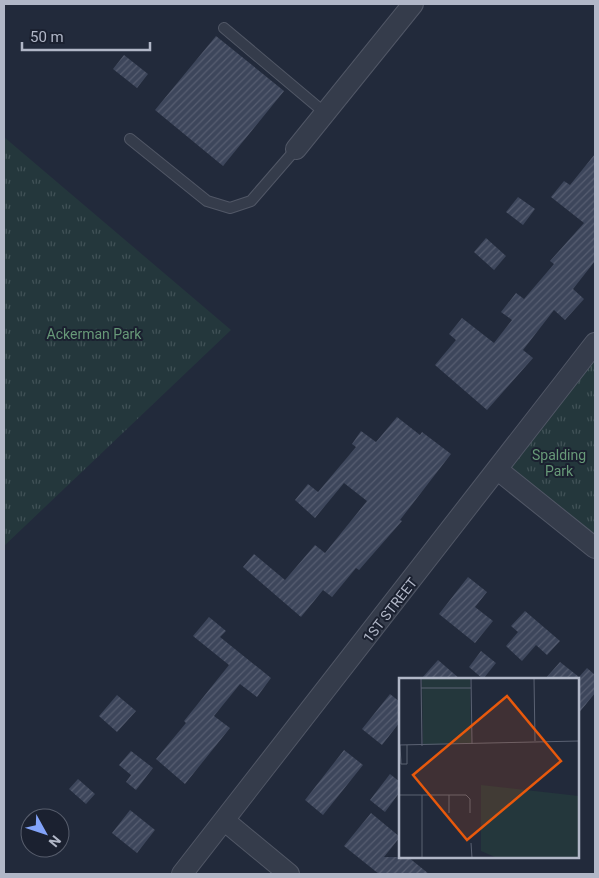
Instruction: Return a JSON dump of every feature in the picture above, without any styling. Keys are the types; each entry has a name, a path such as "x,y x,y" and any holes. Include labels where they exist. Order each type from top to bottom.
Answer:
{"street":[{"path":"296,150 413,4"},
{"name":"1ST STREET","path":"182,874 595,343"},
{"path":"498,470 595,548"},
{"path":"225,821 289,874"}],"lane":[{"path":"224,28 325,113"},
{"path":"130,139 207,201 230,208 251,201 296,150"}],"green space":[{"name":"Ackerman Park","path":"4,137 231,330 4,546"},
{"name":"Spalding Park","path":"595,353 595,540 507,468"}],"building":[{"path":"216,36 284,91 223,166 155,110"},
{"path":"124,55 148,74 137,88 113,69"},
{"path":"595,154 595,261 573,289 584,299 565,320 554,310 523,350 533,358 487,410 435,365 456,340 449,334 462,318 494,343 512,320 501,312 516,293 524,299 554,264 550,261 584,223 551,197 564,181 570,185"},
{"path":"518,197 535,209 523,225 506,212"},
{"path":"486,238 506,256 494,270 474,252"},
{"path":"397,417 420,435 422,432 451,454 400,520 402,521 359,570 356,568 332,597 323,590 301,617 243,567 254,554 285,580 315,545 325,553 367,501 344,483 315,518 295,500 308,484 318,492 356,447 352,444 361,431 376,442"},
{"path":"468,577 487,592 475,607 493,621 475,643 439,614"},
{"path":"525,611 560,641 547,655 536,645 522,661 506,646 518,632 511,626"},
{"path":"209,617 226,631 220,637 271,678 257,697 240,684 214,716 230,728 185,784 156,759 186,723 184,721 229,665 193,636"},
{"path":"481,651 496,663 484,678 469,667"},
{"path":"438,660 459,678 422,678"},
{"path":"560,662 579,677 587,668 595,675 595,693 579,713 579,678 546,678"},
{"path":"390,694 399,701 399,723 382,745 362,729"},
{"path":"117,695 136,711 117,732 99,716"},
{"path":"344,750 363,765 323,815 305,800"},
{"path":"131,751 153,768 136,790 126,782 131,775 119,765"},
{"path":"390,774 399,781 399,793 385,812 370,800"},
{"path":"78,779 95,794 86,804 69,789"},
{"path":"130,810 155,830 137,853 112,833"},
{"path":"371,813 399,836 384,857 409,858 429,874 379,874 344,846"}]}
